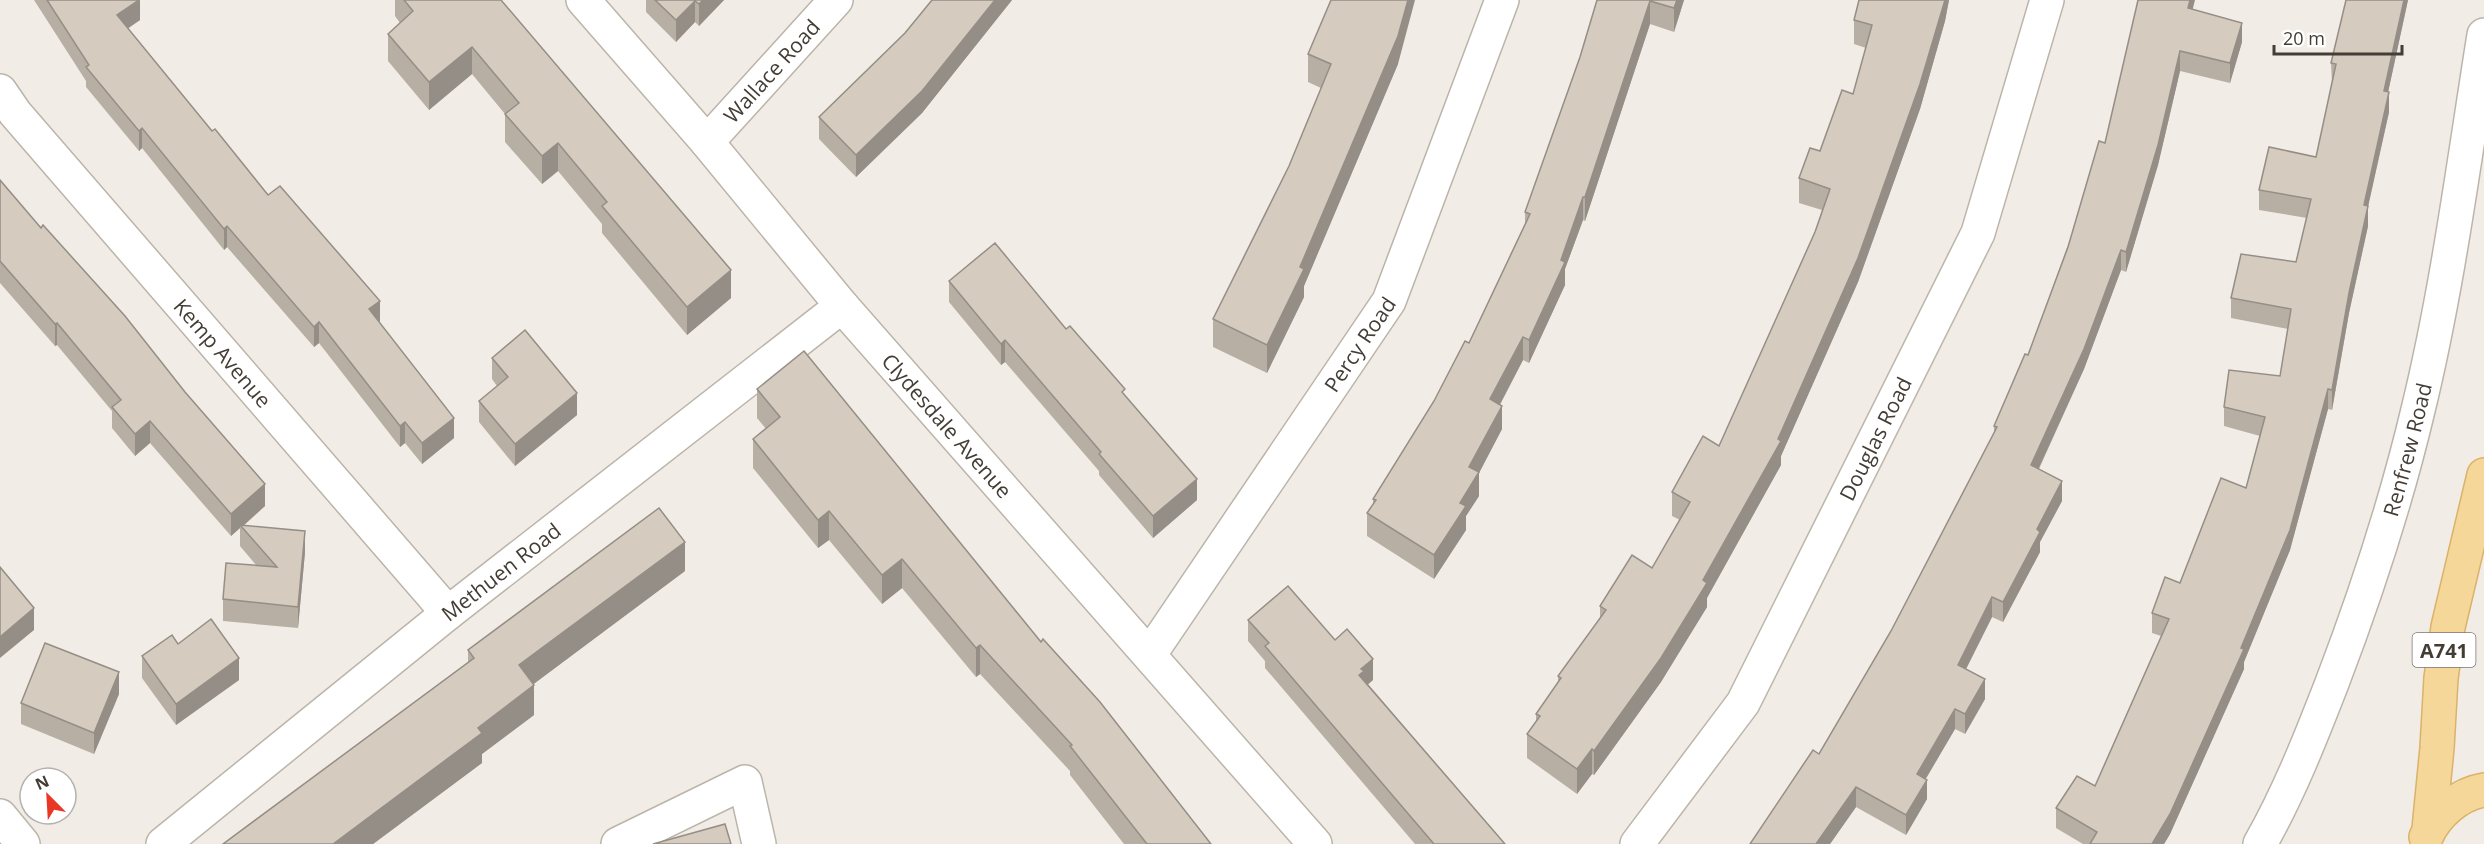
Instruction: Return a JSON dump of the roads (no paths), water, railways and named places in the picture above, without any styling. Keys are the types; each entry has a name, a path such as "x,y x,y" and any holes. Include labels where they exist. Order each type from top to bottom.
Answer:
{"main road":[{"name":"A741","path":"2426,836 2448,627 2484,475"},
{"path":"2426,836 2442,813 2458,800 2484,790"}],"street":[{"name":"Clydesdale Avenue","path":"583,0 707,142 842,306 1315,844"},
{"name":"Wallace Road","path":"707,142 836,0"},
{"name":"Percy Road","path":"1150,654 1389,302 1502,0"},
{"name":"Douglas Road","path":"1637,844 1743,703 1978,233 2047,0"},
{"name":"Renfrew Road","path":"2260,844 2311,737 2351,633 2388,520 2418,410 2450,248 2484,35"},
{"name":"Kemp Avenue","path":"0,91 15,113 448,613"},
{"name":"Methuen Road","path":"163,844 448,613 842,306"},
{"path":"618,844 745,782 759,844"},
{"path":"0,816 23,844"}]}
